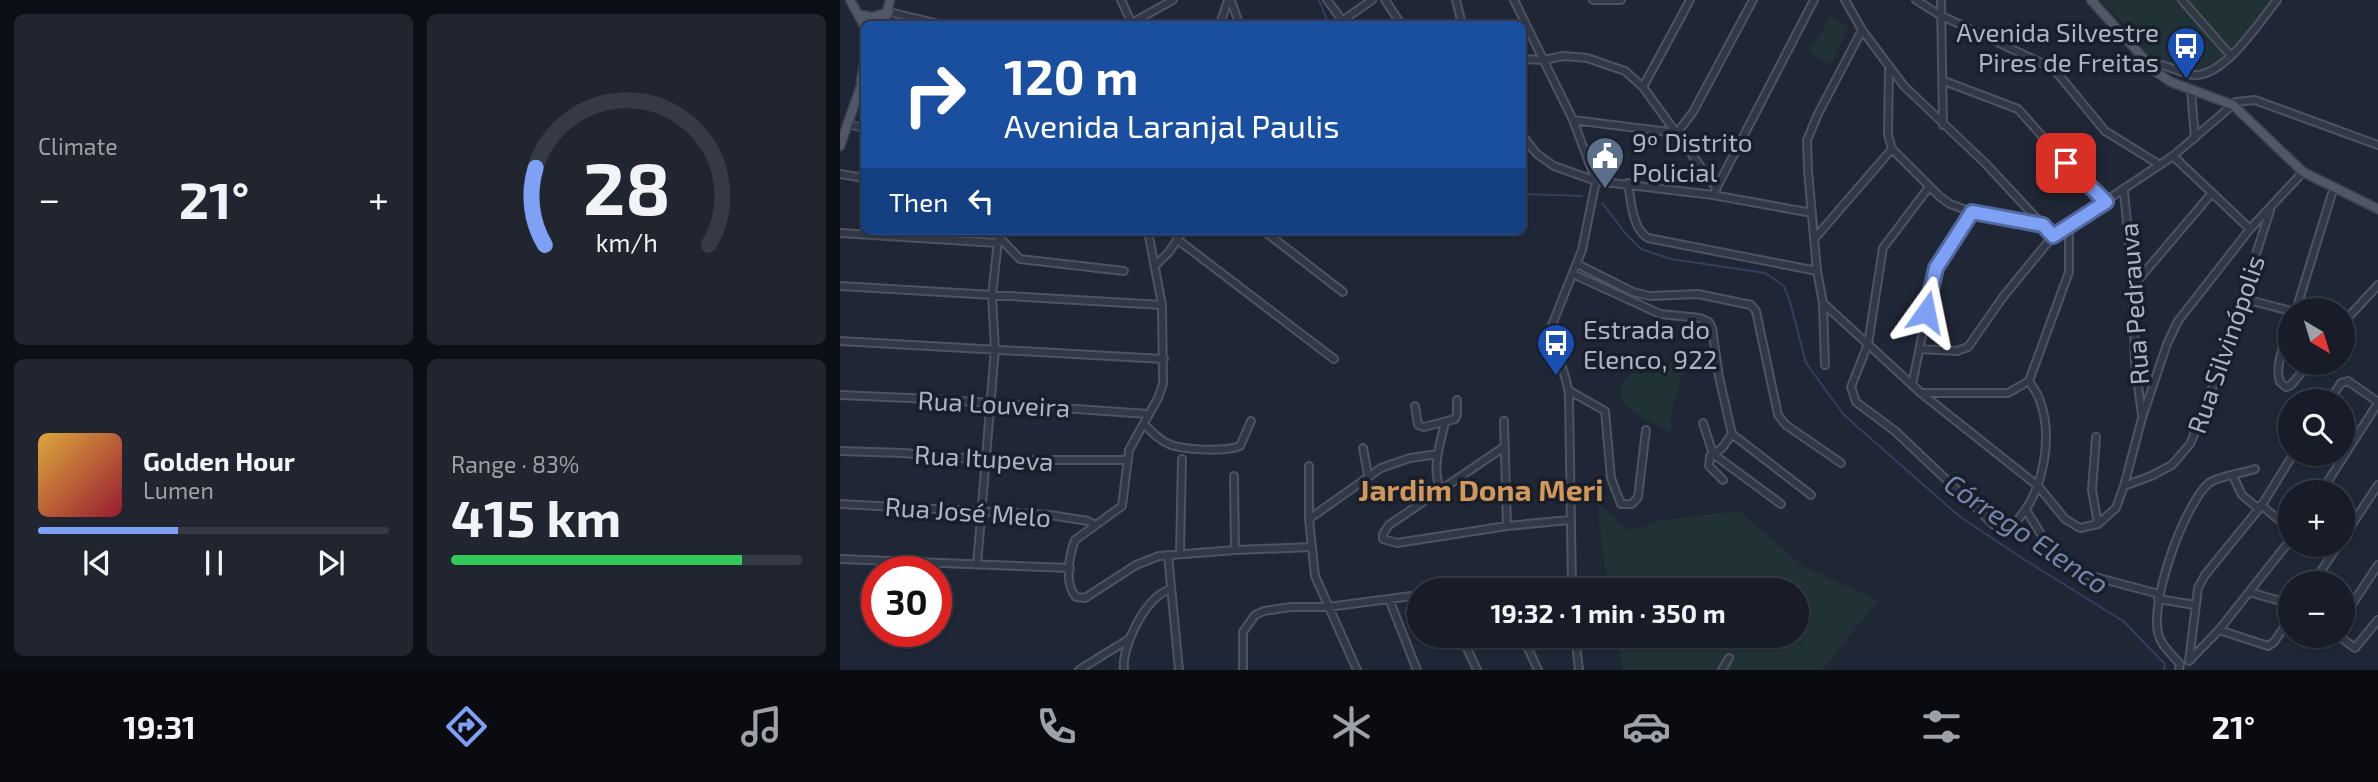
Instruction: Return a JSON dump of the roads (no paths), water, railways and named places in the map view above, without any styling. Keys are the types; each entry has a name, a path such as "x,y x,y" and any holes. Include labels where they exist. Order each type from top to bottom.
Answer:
{"main road":[{"path":"885,21 890,0"},
{"path":"2091,0 2154,70 2171,82 2233,105 2303,172 2378,209"},
{"path":"848,1 861,15 863,21"},
{"path":"861,15 873,17 888,12"},
{"path":"840,146 861,81"}],"street":[{"path":"1121,0 1130,21"},
{"path":"1136,21 1172,0"},
{"path":"1221,21 1229,0"},
{"path":"1229,0 1238,21"},
{"path":"1327,0 1342,21"},
{"path":"1346,21 1372,0"},
{"path":"1385,0 1399,21"},
{"path":"1456,0 1461,21"},
{"path":"1514,0 1524,21"},
{"path":"1593,0 1621,0"},
{"path":"1643,87 1690,0"},
{"path":"1677,133 1693,112 1753,0"},
{"path":"1715,192 1814,0"},
{"path":"1845,0 1889,68 1943,125 1986,164 2053,236"},
{"path":"1916,0 1940,15 2054,69 2105,131 2160,164"},
{"path":"1941,0 1943,125"},
{"path":"2182,0 2231,57"},
{"path":"2154,70 2162,65 2196,75 2215,70 2231,57 2277,0"},
{"path":"888,12 926,21"},
{"path":"1526,26 1573,120 1596,181 1577,264 1552,325 1552,338 1569,390 1571,578"},
{"path":"1825,365 1823,303 1817,271 1807,140 1862,30"},
{"path":"1526,59 1542,60 1557,56 1587,58 1625,71 1643,87 1715,192"},
{"path":"1889,68 1888,135 1892,149 1929,187 1950,204 1972,212 2043,225"},
{"path":"1944,81 2018,109 2066,163 2106,202"},
{"path":"2192,90 2195,138"},
{"path":"1920,349 1957,351 1968,346 2003,297 2053,236 2173,156 2241,100 2255,100 2378,145"},
{"path":"1573,120 1677,133"},
{"path":"847,124 861,127"},
{"path":"1526,140 1537,153 1554,166 1596,181 1715,192 1812,214"},
{"path":"1815,239 1892,149"},
{"path":"2173,156 2250,229"},
{"path":"1823,303 1921,393 2038,486 2065,519 2084,528 2098,524 2116,508 2167,344 2178,321 2250,229 2303,172"},
{"path":"840,174 861,178"},
{"path":"1628,183 1636,222 1642,235 1648,238 1817,271"},
{"path":"1929,187 1883,248 1868,344 1852,382 1851,392 1856,402 1895,431 2000,529 2008,531 2026,510 2038,486 2045,457 2043,412 2040,399 2029,381"},
{"path":"2300,298 2334,187"},
{"name":"Rua Pedrauva","path":"2124,191 2133,286 2135,363 2143,418"},
{"path":"2133,286 2211,194"},
{"name":"Rua Silvinópolis","path":"2124,486 2151,476 2172,464 2185,452 2207,404 2271,207"},
{"path":"1912,384 1936,268 1972,212"},
{"path":"1921,393 2008,393 2029,381 2069,272 2069,227"},
{"path":"840,233 861,234"},
{"path":"919,235 998,237 1014,255 1024,261 1124,271"},
{"path":"1149,235 1162,305 1162,390 1132,442 1127,460 1122,506 1075,540 1070,568 1070,590 1076,597 1081,598 1149,558 1180,553 1311,547"},
{"path":"1156,265 1180,235"},
{"path":"1269,235 1343,292"},
{"path":"977,565 995,349 992,296 998,237"},
{"path":"1178,240 1334,359"},
{"path":"1577,264 1633,292 1650,296 1698,293 1751,305 1756,311 1778,415 1786,425 1841,463"},
{"path":"1573,274 1660,314 1700,318 1709,322 1732,434 1811,495"},
{"path":"2356,309 2378,285"},
{"path":"840,286 1162,305"},
{"path":"2241,298 2278,308"},
{"path":"840,341 1164,359"},
{"path":"2278,375 2280,382 2286,387 2299,375"},
{"path":"2329,480 2378,402 2348,381 2341,383 2337,389"},
{"path":"1569,390 1605,411 1611,478 1621,504 1632,505 1638,497 1646,430"},
{"name":"Rua Louveira","path":"840,395 1149,414"},
{"path":"1415,406 1417,423 1421,427 1452,421 1456,417 1457,400"},
{"path":"1144,424 1163,441 1173,445 1215,450 1240,446 1251,421"},
{"path":"1504,421 1507,526"},
{"path":"1441,490 1437,482 1438,454 1445,423"},
{"path":"1703,423 1713,454 1782,504"},
{"path":"1723,480 1709,466 1710,456 1722,448 1732,434"},
{"path":"2096,437 2092,490 2098,524"},
{"path":"1504,447 1389,525 1382,537 1385,541 1397,543 1507,526 1569,520"},
{"path":"1363,448 1368,475"},
{"name":"Rua Itupeva","path":"840,451 985,460 1127,460"},
{"path":"1310,519 1368,475 1393,463 1438,454"},
{"path":"1180,553 1182,459"},
{"path":"1309,466 1311,547 1315,576 1357,670"},
{"path":"2189,661 2198,588 2260,507 2286,466"},
{"path":"2255,469 2211,482 2195,502 2179,533 2158,596 2157,628 2160,639 2180,667 2219,630 2278,555"},
{"path":"1234,476 1235,550"},
{"path":"2233,476 2242,495 2278,520"},
{"path":"2355,520 2378,485"},
{"name":"Rua José Melo","path":"840,504 1051,515 1088,521 1095,525"},
{"path":"2026,510 2047,544 2080,573 2195,605"},
{"path":"1168,555 1179,670"},
{"path":"840,559 1070,568"},
{"path":"2355,600 2378,565"},
{"path":"1124,670 1129,639 1157,596 1170,590"},
{"path":"2249,592 2278,600"},
{"path":"1243,670 1244,632 1255,615 1276,609 1328,607 1407,597"},
{"path":"1389,599 1417,670"},
{"path":"2355,648 2378,620"},
{"path":"2219,630 2268,646 2278,636"},
{"path":"1079,670 1129,639"},
{"path":"1467,648 1477,670"},
{"path":"1528,648 1538,670"},
{"path":"1576,648 1579,670"},
{"path":"1722,670 1728,657"}],"waterway":[{"path":"1319,0 1328,21"},
{"path":"1526,194 1582,196"},
{"name":"Córrego Elenco","path":"1602,203 1641,249 1671,259 1765,273 1784,286 1806,363 1844,415 1959,516 2123,621 2165,664 2164,670"}],"place":[{"name":"Avenida Silvestre Pires de Freitas","path":"2186,80"},
{"name":"9º Distrito Policial","path":"1605,190"},
{"name":"Estrada do Elenco, 922","path":"1556,377"}],"district":[{"name":"Jardim Dona Meri","path":"1481,489"}]}
